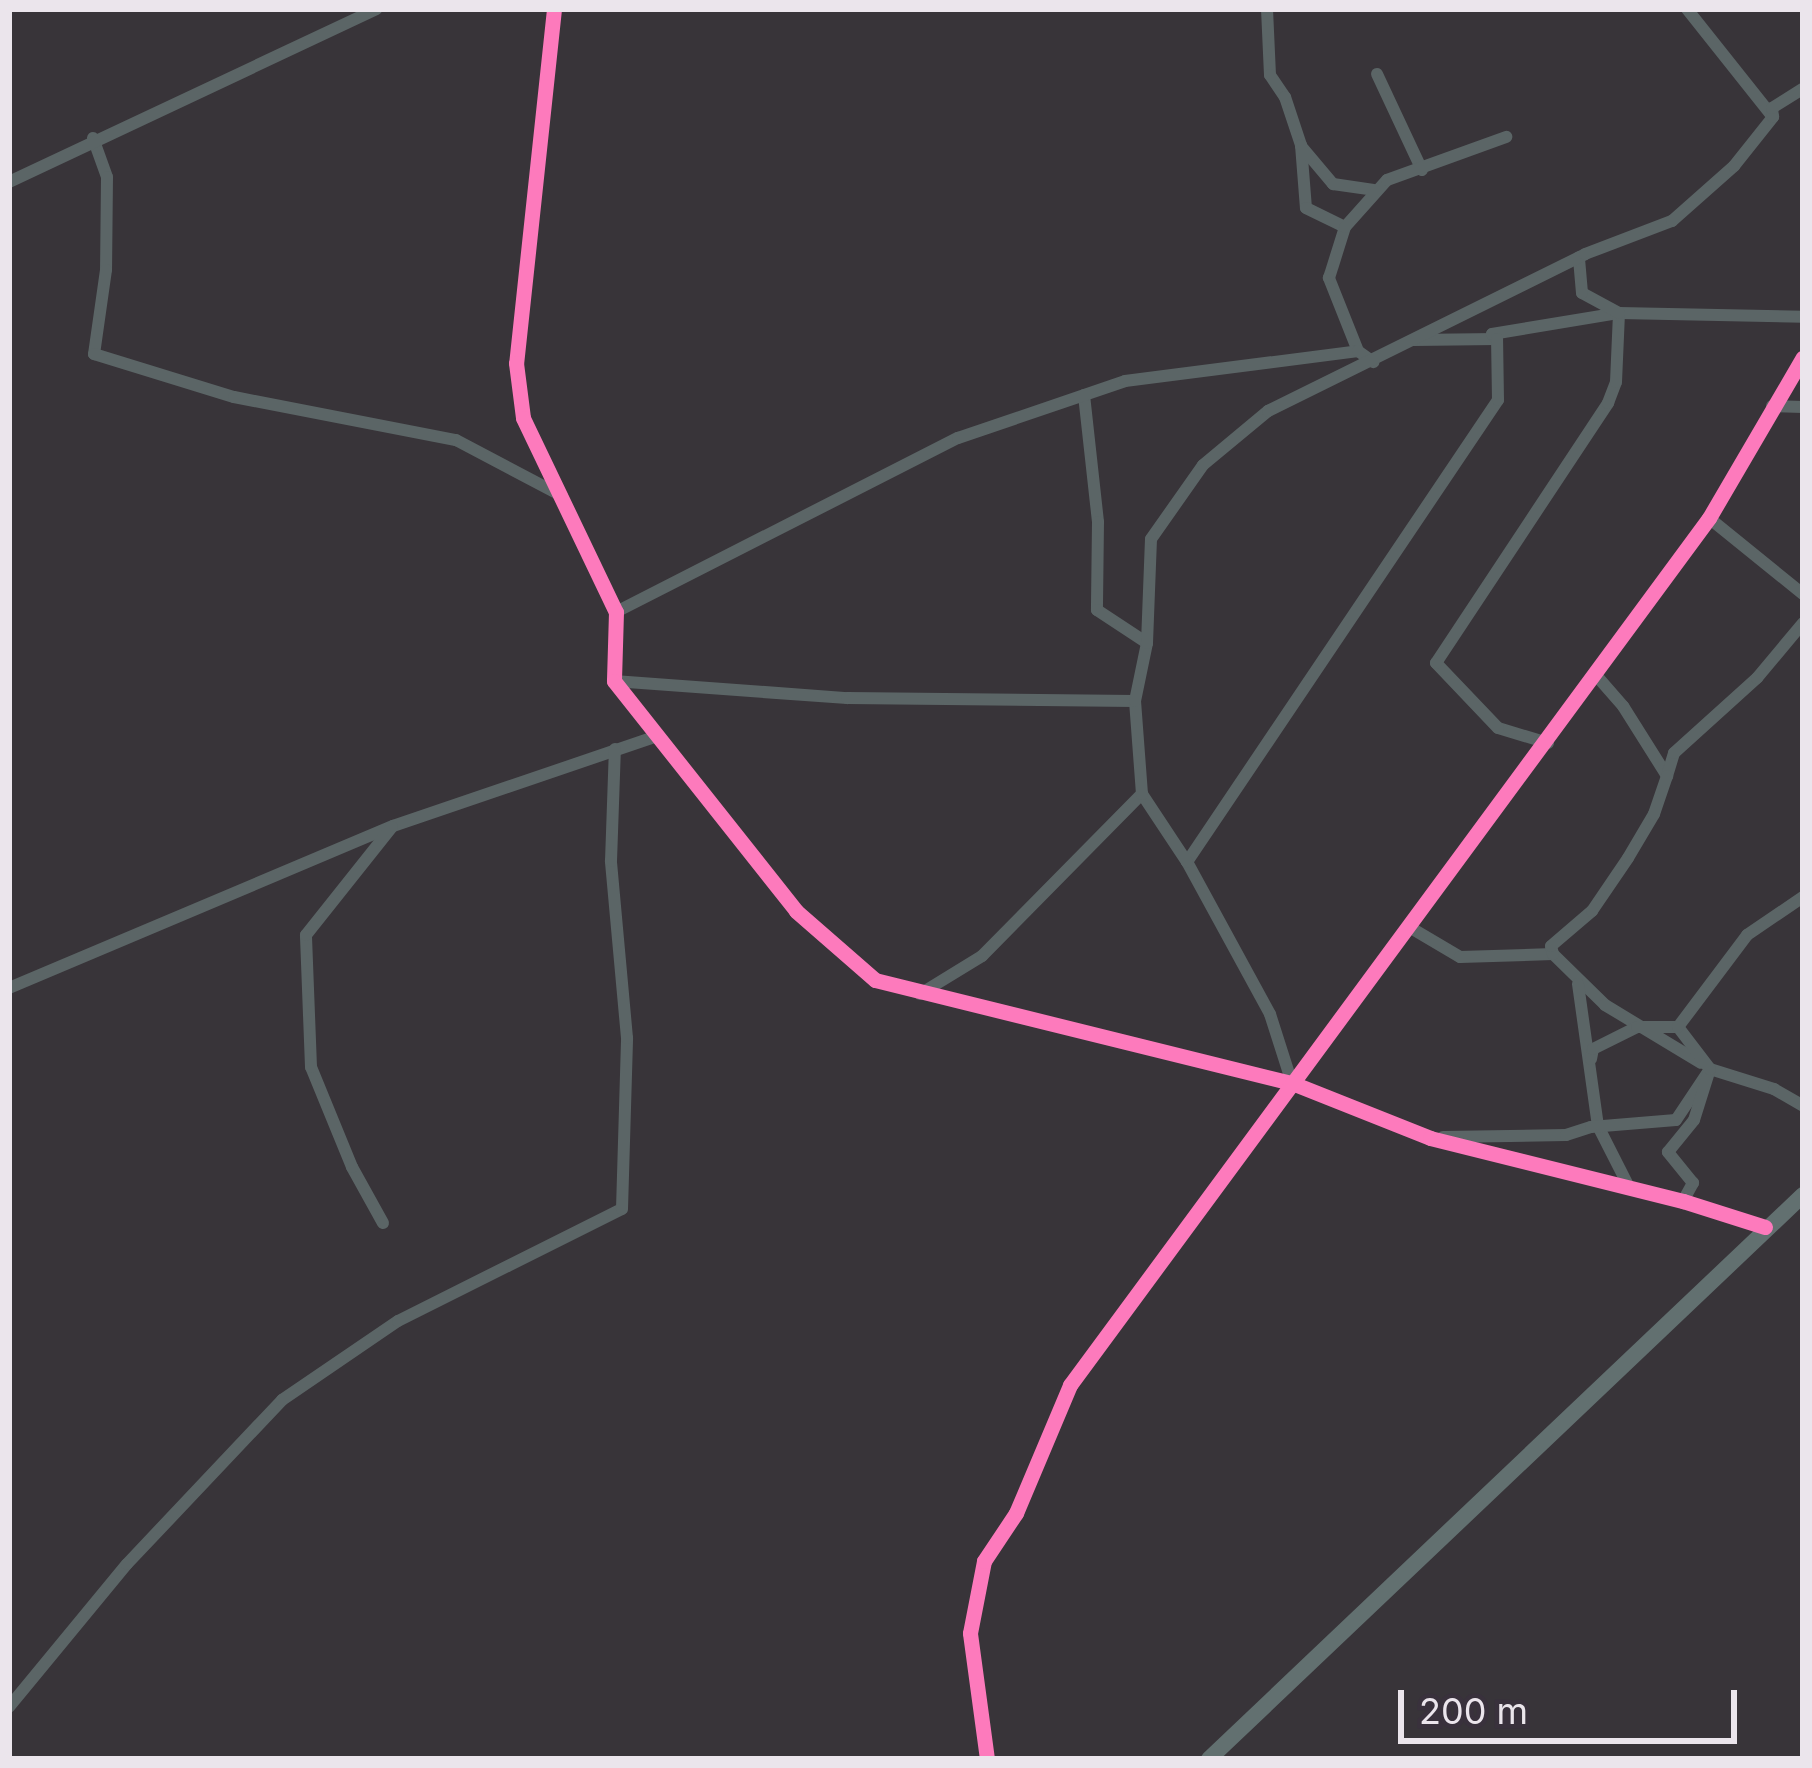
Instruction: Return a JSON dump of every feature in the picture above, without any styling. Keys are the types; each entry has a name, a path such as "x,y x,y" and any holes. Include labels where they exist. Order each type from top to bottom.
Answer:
{"street":[{"path":"9,182 93,138 376,9"},
{"path":"554,9 516,362 523,418 567,499 616,612 614,681 796,911 874,980 1292,1083 1430,1138 1683,1201 1765,1227"},
{"path":"1268,9 1270,74 1285,97 1300,145 1306,208 1345,227"},
{"path":"1687,9 1773,117"},
{"path":"1377,74 1422,170"},
{"path":"1292,1083 1270,1014 1187,862 1142,794 1135,701 1147,643 1151,538 1203,465 1268,411 1579,257 1672,220 1734,166 1773,117 1772,108 1803,89"},
{"path":"1372,362 1358,351 1329,278 1345,227 1373,190 1387,180 1506,137"},
{"path":"93,138 106,177 106,270 94,354 234,397 456,440 567,499"},
{"path":"1300,145 1333,184 1373,190"},
{"path":"1579,257 1582,293 1619,313"},
{"path":"1187,862 1498,400 1497,339 1492,334 1619,313 1800,317 1803,298"},
{"path":"1548,743 1498,728 1436,663 1608,403 1616,382 1619,313"},
{"path":"1406,340 1497,339"},
{"path":"616,612 958,439 1125,381 1358,351"},
{"path":"986,1759 970,1634 984,1561 1016,1513 1070,1385 1548,743 1709,518 1803,357"},
{"path":"1084,395 1098,522 1097,610 1147,643"},
{"path":"1772,406 1803,407"},
{"path":"1709,518 1803,594"},
{"path":"1803,623 1756,678 1674,753 1654,814 1628,858 1592,911 1551,946 1578,982 1636,1027 1711,1069 1774,1088 1803,1106"},
{"path":"1595,674 1634,722 1667,776"},
{"path":"614,681 847,698 1135,701"},
{"path":"9,988 393,826 658,736"},
{"path":"9,1707 127,1564 282,1400 398,1321 622,1209 626,1038 610,861 615,749"},
{"path":"920,994 982,956 1142,794"},
{"path":"383,1223 352,1167 311,1067 306,934 393,826"},
{"path":"1678,1028 1748,934 1803,897"},
{"path":"1411,928 1460,956 1553,954"},
{"path":"1578,982 1598,1126 1629,1187"},
{"path":"1588,1072 1593,1048 1636,1027 1678,1028 1711,1069"},
{"path":"1430,1138 1566,1136 1598,1126 1676,1120 1711,1069"},
{"path":"1683,1201 1693,1183 1668,1152 1694,1120 1711,1069"},
{"path":"1208,1759 1765,1227 1803,1196"}],"cycle path":[{"path":"554,9 516,363 523,418 616,612 614,681 796,911 875,980 1292,1083 1430,1138 1683,1201 1765,1227"},
{"path":"987,1759 970,1633 984,1561 1016,1513 1070,1385 1709,518 1803,357"}]}
